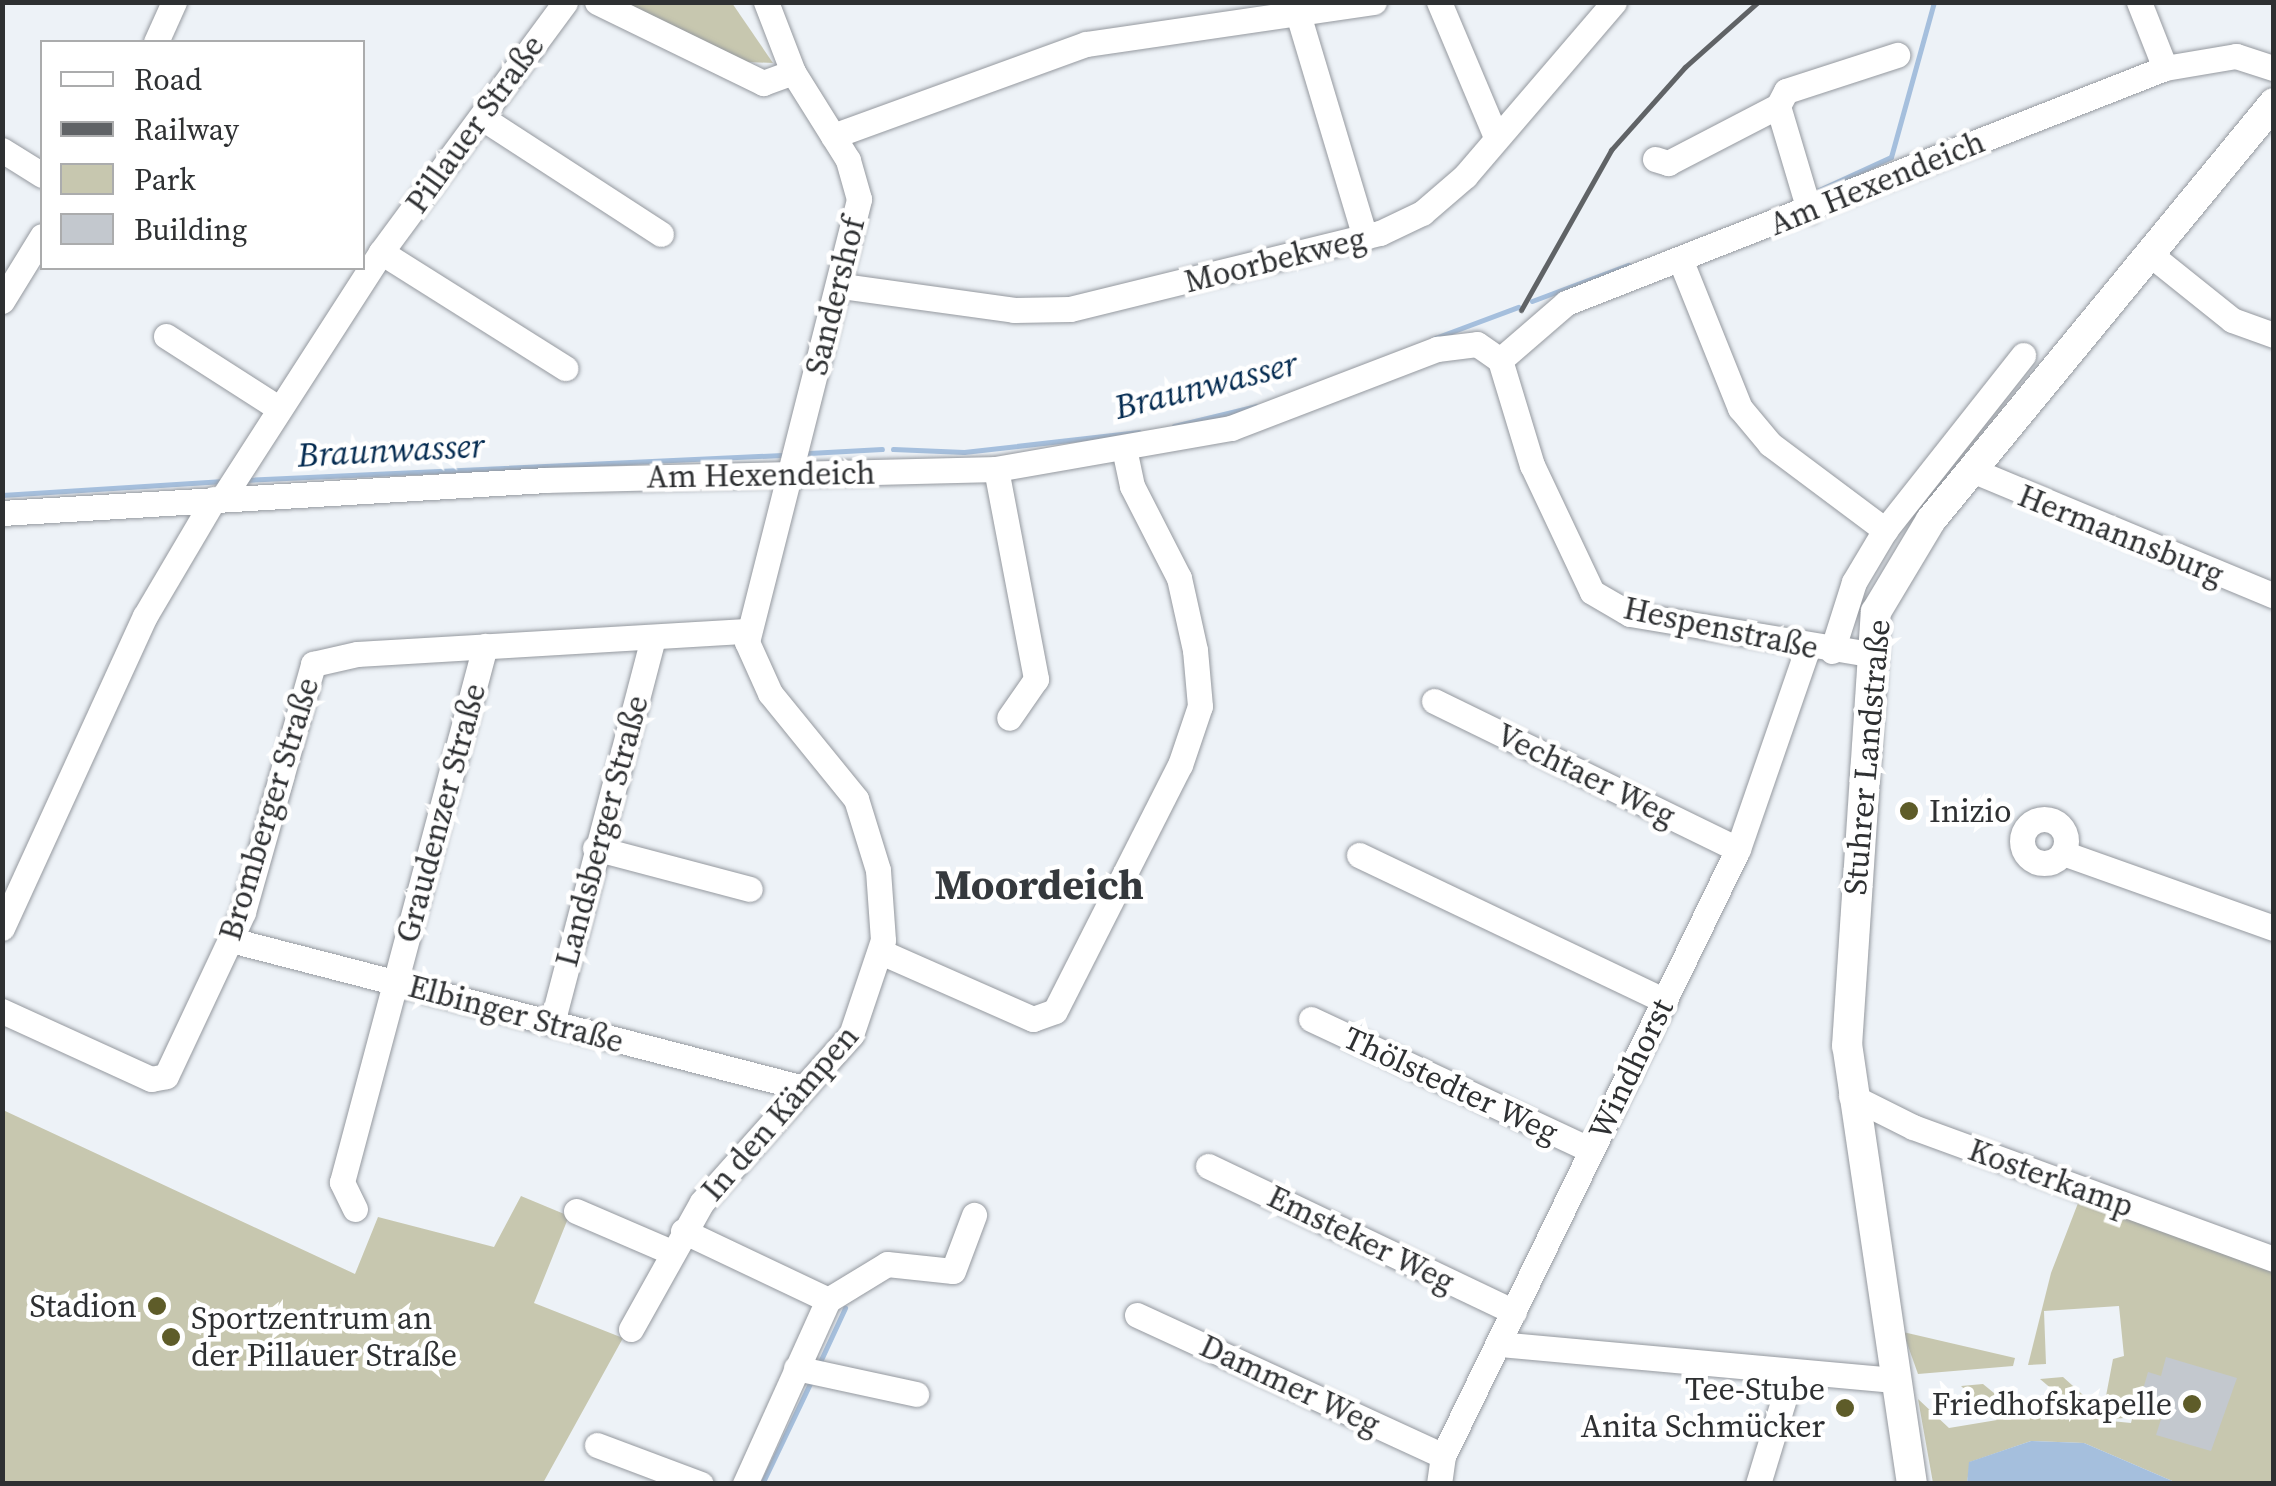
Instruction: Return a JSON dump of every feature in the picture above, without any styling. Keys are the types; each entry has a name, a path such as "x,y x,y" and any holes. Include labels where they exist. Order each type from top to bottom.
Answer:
{"main road":[{"name":"Stuhrer Landstraße","path":"1912,1484 1851,1096 1848,992 1869,654 1888,584 1972,470 2274,103"}],"street":[{"path":"157,40 174,2"},
{"name":"Pillauer Straße","path":"2,928 145,616 372,259 484,119 565,2"},
{"path":"597,2 763,83 793,72"},
{"name":"Sandershof","path":"766,2 793,72 833,136 859,200 842,286 788,475"},
{"name":"Sandershof","path":"785,2 793,72"},
{"path":"833,136 1086,44 1286,11 1374,2"},
{"path":"1439,2 1496,137"},
{"name":"Moorbekweg","path":"842,286 1014,310 1070,309 1366,238 1444,196 1614,2"},
{"path":"2139,2 2165,68"},
{"path":"1286,11 1366,238"},
{"path":"1654,159 1668,163 1778,106 1786,90 1897,54"},
{"name":"Am Hexendeich","path":"2,513 225,491 996,469 1124,450 1262,419 1438,350 1477,344 1499,358 1566,303 1680,260 1805,198 2165,68 2236,56 2274,68"},
{"path":"1778,106 1805,198"},
{"path":"484,119 661,234"},
{"path":"2,150 40,174"},
{"path":"2,301 40,239"},
{"path":"2151,255 2232,320 2274,335"},
{"path":"372,259 565,368"},
{"path":"1680,260 1748,419 1885,530"},
{"path":"166,336 278,408"},
{"name":"Windhorst","path":"1439,1484 1443,1456 1738,848 1820,649 1854,582 1885,530 2023,356"},
{"name":"Hespenstraße","path":"1499,358 1532,465 1592,592 1630,614 1820,649 1869,654"},
{"path":"881,952 1033,1019 1055,1011 1180,765 1198,716 1194,650 1179,578 1132,486 1124,450"},
{"path":"996,469 1036,679 1009,718"},
{"name":"Hermannsburg","path":"1972,470 2274,596"},
{"path":"746,631 788,475"},
{"name":"In den Kämpen","path":"631,1328 677,1242 800,1087 852,1035 881,952 882,894 860,809 832,760 762,682 746,631"},
{"name":"Bromberger Straße","path":"2,1011 158,1081 231,940 314,664 486,646 746,631"},
{"name":"Landsberger Straße","path":"552,1023 652,639"},
{"name":"Graudenzer Straße","path":"355,1209 342,1182 486,646"},
{"name":"Vechtaer Weg","path":"1434,701 1738,848"},
{"path":"596,848 750,889"},
{"path":"2063,853 2274,928"},
{"path":"1359,855 1665,1000"},
{"name":"Elbinger Straße","path":"231,940 800,1087"},
{"name":"Thölstedter Weg","path":"1311,1019 1591,1150"},
{"name":"Kosterkamp","path":"1851,1096 1920,1130 2267,1250"},
{"name":"Emsteker Weg","path":"1208,1166 1514,1312"},
{"path":"576,1212 677,1242 828,1300"},
{"path":"745,1484 807,1374 828,1300 887,1264 954,1271 974,1216"},
{"name":"Dammer Weg","path":"1137,1315 1443,1456"},
{"path":"1499,1344 1895,1380"},
{"path":"1758,1484 1792,1372"},
{"path":"807,1374 916,1394"},
{"path":"597,1445 701,1484"}],"green space":[{"path":"626,3 732,3 773,63 747,62"},
{"name":"Sportzentrum an der Pillauer Straße","path":"3,1110 355,1274 378,1217 494,1247 521,1196 569,1216 534,1303 623,1338 543,1483 3,1484"},
{"path":"2080,1198 2273,1272 2273,1483 2177,1483 2084,1443 2031,1441 1970,1462 1967,1483 1933,1483 1918,1399 1949,1428 1997,1420 1961,1386 1983,1384 2022,1416 2074,1408 2040,1379 2063,1377 2102,1412 2104,1406 2124,1418 2101,1420 2131,1423 2133,1415 2106,1396 2113,1359 2124,1356 2119,1306 2044,1311 2046,1364 2028,1365 2051,1273"},
{"path":"1903,1332 2015,1358 2013,1366 1918,1374"}],"water":[{"path":"2031,1441 2084,1443 2177,1483 1967,1483 1969,1462"}],"building":[{"name":"Friedhofskapelle","path":"2166,1357 2237,1378 2211,1451 2156,1435 2167,1400 2142,1393 2148,1372 2161,1376"}],"waterway":[{"name":"Braunwasser","path":"1819,190 1891,157 1934,2"},
{"name":"Braunwasser","path":"1532,301 1628,265"},
{"name":"Braunwasser","path":"1435,338 1518,307"},
{"name":"Braunwasser","path":"1174,426 1256,406"},
{"name":"Braunwasser","path":"893,449 964,452 1139,432"},
{"name":"Braunwasser","path":"809,453 882,449"},
{"name":"Braunwasser","path":"245,480 782,455"},
{"name":"Braunwasser","path":"2,495 224,481"},
{"path":"819,1364 845,1308"},
{"path":"762,1484 812,1379"}],"railway":[{"path":"1521,310 1611,150 1685,67 1758,2"}],"place":[{"name":"Inizio","path":"1909,811"},
{"name":"Stadion","path":"157,1306"},
{"name":"Sportzentrum an der Pillauer Straße","path":"171,1337"},
{"name":"Friedhofskapelle","path":"2192,1404"},
{"name":"Tee-Stube Anita Schmücker","path":"1845,1408"}],"district":[{"name":"Moordeich","path":"1039,884"}]}
